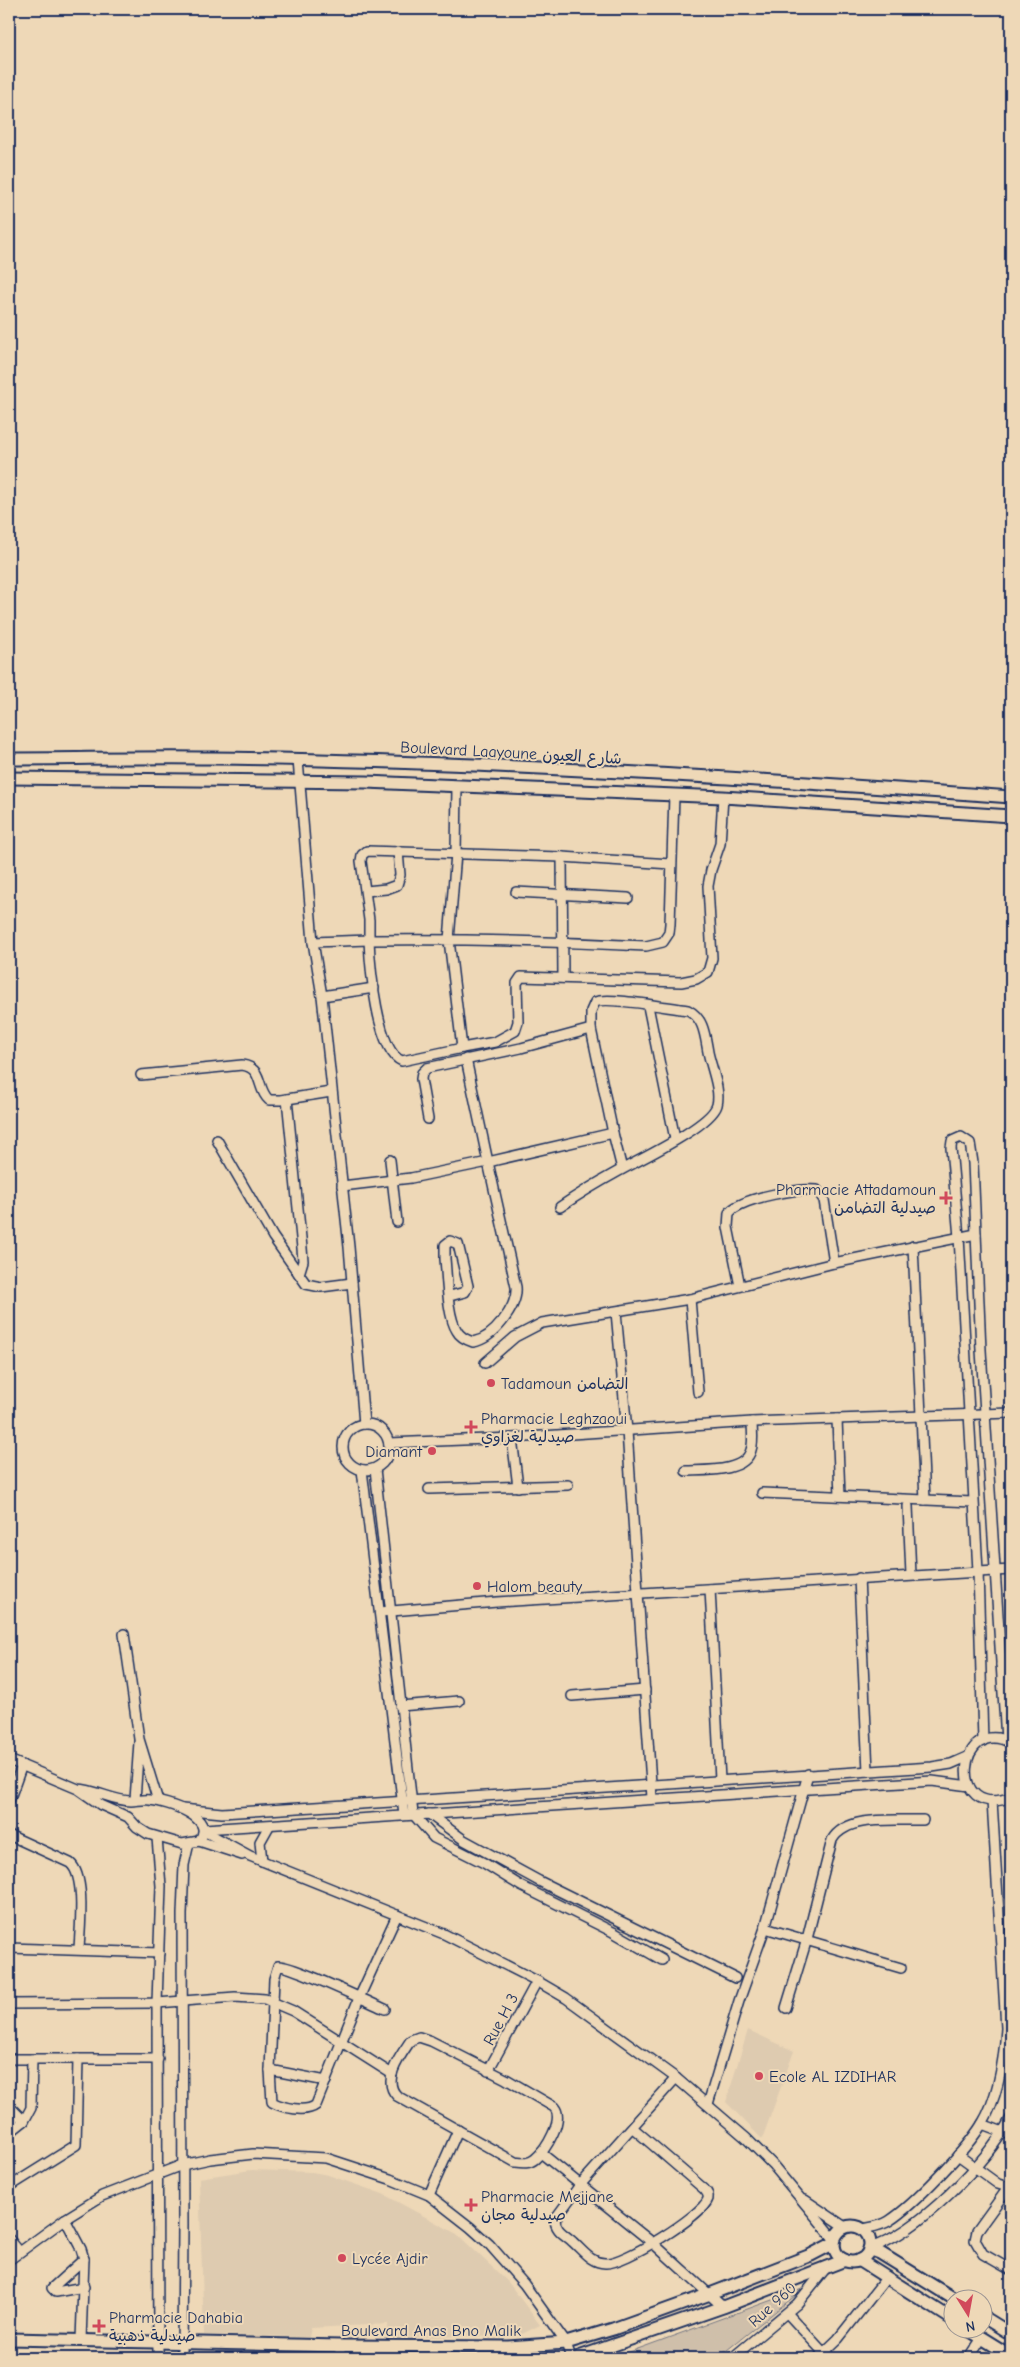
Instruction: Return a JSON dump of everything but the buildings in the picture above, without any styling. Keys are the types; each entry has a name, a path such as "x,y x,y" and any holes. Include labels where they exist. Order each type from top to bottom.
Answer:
{"street":[{"name":"Boulevard Laayoune شارع العيون","path":"9,759 208,758 298,760 777,781 1011,797"},
{"path":"298,760 313,942 322,996 352,1283 364,1424"},
{"path":"9,778 299,779 674,794 1011,816"},
{"path":"457,786 456,853 449,940 462,1048"},
{"path":"313,942 449,940 564,942 646,946 663,942 669,933 670,924 674,794"},
{"path":"671,864 562,857 375,850 364,853 361,861 366,891 374,988 386,1045 393,1057 402,1061 495,1042 515,1031 518,1027 519,1015 517,983 521,977 647,983 681,982 696,979 708,972 712,958 708,886 720,844 723,797"},
{"path":"366,891 386,889 397,885 400,875 398,851"},
{"path":"562,857 563,978"},
{"path":"516,892 628,898"},
{"path":"322,996 374,988"},
{"path":"560,1207 622,1169 646,1159 674,1139 700,1124 714,1110 717,1103 714,1080 698,1017 688,1010 648,1006 616,1000 596,1001 591,1011 591,1029 622,1169"},
{"path":"648,1006 674,1139"},
{"path":"428,1119 421,1087 423,1070 521,1048 591,1029"},
{"path":"450,1296 465,1292 468,1286 458,1244 450,1241 447,1242 444,1249 450,1296 457,1331 467,1340 473,1342 484,1339 509,1313 516,1301 516,1286 466,1059"},
{"path":"141,1075 221,1066 248,1066 259,1077 266,1097 269,1100 331,1092"},
{"path":"287,1099 303,1261 298,1274"},
{"path":"342,1186 392,1181 488,1162 613,1133"},
{"path":"983,1741 978,1571 959,1237 951,1148 956,1138 967,1139 972,1152 994,1570 1009,1742 983,1741 974,1747 967,1757 964,1767 969,1786 975,1793 992,1801 1011,1797 1011,1802"},
{"path":"217,1140 273,1237 309,1287 352,1283"},
{"path":"390,1160 397,1222"},
{"path":"740,1286 728,1220 733,1209 752,1200 805,1189 817,1190 824,1200 834,1264"},
{"path":"485,1363 515,1337 542,1323 690,1299 913,1246 976,1234"},
{"path":"913,1246 925,1500"},
{"path":"690,1299 698,1392"},
{"path":"616,1312 627,1431 652,1798"},
{"path":"964,1350 981,1350"},
{"path":"389,1442 512,1438 752,1422 986,1412 1011,1413"},
{"path":"838,1418 840,1496"},
{"path":"686,1471 715,1469 742,1462 751,1450 752,1422"},
{"path":"364,1424 378,1428 384,1433 389,1442 387,1456 375,1469 362,1470 353,1467 346,1460 342,1452 343,1442 347,1433 354,1427 364,1424"},
{"path":"512,1438 518,1487"},
{"path":"375,1469 385,1611 407,1800"},
{"path":"362,1470 400,1706 408,1814 434,1838 484,1863 521,1886 613,1932 662,1960"},
{"path":"428,1489 568,1485"},
{"path":"762,1493 973,1502"},
{"path":"908,1506 911,1575"},
{"path":"385,1611 859,1578 1011,1570"},
{"path":"859,1578 868,1771"},
{"path":"710,1589 720,1780"},
{"path":"124,1634 139,1739 158,1801"},
{"path":"1001,1665 1011,1665"},
{"path":"572,1696 645,1690"},
{"path":"400,1706 459,1701"},
{"path":"128,1817 127,1810 134,1801 139,1739"},
{"path":"78,1789 96,1791 134,1801 158,1801 182,1809 222,1813 942,1766 967,1757"},
{"path":"9,1760 78,1789 101,1805 128,1817 143,1831 158,1838 178,1843 199,1841 250,1856 444,1934 537,1981 566,1998 676,2078 708,2104 772,2164 834,2241 836,2253 845,2260"},
{"path":"9,1801 22,1765"},
{"path":"708,2104 765,1928 808,1774"},
{"path":"204,1830 408,1814 804,1788 932,1781 951,1782 969,1786"},
{"path":"802,2199 815,2205 844,2227 854,2226 863,2229 881,2224 897,2216 958,2154 982,2124 1000,2078 1005,2054 1006,2028 1007,1965 992,1801"},
{"path":"182,1809 200,1821 204,1830 250,1856"},
{"path":"429,1814 464,1840 539,1881 735,1978"},
{"path":"786,2008 824,1868 836,1833 843,1827 856,1823 924,1820"},
{"path":"262,1861 260,1842 269,1826"},
{"path":"199,1841 204,1830"},
{"path":"9,1834 70,1863 76,1868 80,1886 79,1949"},
{"path":"158,1838 161,1886 157,2003 158,2358"},
{"path":"182,2358 182,1887 189,1843"},
{"path":"385,2009 359,1998 281,1965 276,1968 270,2070 271,2100 280,2106 312,2108 320,2099 359,1998 397,1915"},
{"path":"765,1928 901,1968"},
{"path":"9,1948 159,1953"},
{"name":"Rue H 3","path":"488,2071 537,1981"},
{"path":"9,2004 157,2003 235,1997 265,1999 292,2011 392,2074"},
{"path":"419,2037 432,2041 488,2071 541,2098 557,2110 558,2120 556,2128 541,2153 529,2162 516,2162 397,2096 391,2087 392,2074 411,2040 419,2037"},
{"path":"9,2059 158,2059"},
{"path":"9,2133 30,2112 32,2059"},
{"path":"11,2182 76,2145 78,2059"},
{"path":"270,2070 326,2082"},
{"path":"633,2128 704,2189 708,2197 694,2214 654,2244 635,2254 609,2263 592,2259 558,2230 555,2223 557,2215 580,2185 676,2078"},
{"path":"9,2106 24,2120"},
{"path":"859,2260 869,2249 897,2237 909,2229 975,2168 1007,2133 1011,2118"},
{"path":"982,2124 1007,2133"},
{"path":"429,2195 458,2130"},
{"path":"541,2153 654,2244 723,2307"},
{"path":"9,2260 65,2219 102,2196 182,2165 210,2159 253,2154 326,2158 390,2179 429,2195 470,2228 504,2260 547,2314 566,2343 571,2358"},
{"path":"958,2154 998,2184 1010,2188 977,2231 975,2240 983,2254 1011,2270"},
{"path":"65,2219 81,2249 84,2259 81,2340"},
{"path":"834,2241 844,2227"},
{"path":"863,2229 868,2236 869,2249"},
{"path":"9,2239 19,2251"},
{"name":"Boulevard Anas Bno Malik","path":"9,2339 158,2340 340,2346 508,2347 566,2343 598,2335 710,2294 811,2255 834,2241"},
{"path":"869,2249 880,2253 942,2291"},
{"path":"84,2259 52,2288 56,2292 84,2287"},
{"path":"576,2358 723,2307 845,2260 859,2260 942,2313"},
{"name":"Rue 960","path":"732,2358 806,2295 826,2268"},
{"path":"787,2313 821,2355 838,2339 887,2277"},
{"path":"992,2322 1011,2334"},
{"path":"969,2358 981,2340"},
{"path":"985,2340 1011,2356"},
{"path":"340,2346 340,2358"}],"shaded area":[{"name":"Ecole AL IZDIHAR","path":"748,2030 794,2051 762,2139 726,2102"},
{"name":"Lycée Ajdir","path":"251,2170 312,2172 328,2175 383,2194 457,2234 508,2282 540,2325 520,2335 388,2338 388,2324 311,2328 309,2337 204,2335 199,2178"},
{"path":"805,2288 717,2358 613,2358"}],"place":[{"name":"Pharmacie Attadamoun صيدلية التضامن","path":"946,1198"},
{"name":"Tadamoun التضامن","path":"491,1383"},
{"name":"Pharmacie Leghzaoui صيدلية لغزاوي","path":"471,1427"},
{"name":"Diamant","path":"432,1451"},
{"name":"Halom beauty","path":"477,1586"},
{"name":"Ecole AL IZDIHAR","path":"759,2076"},
{"name":"Pharmacie Mejjane صيدلية مجان","path":"471,2205"},
{"name":"Lycée Ajdir","path":"342,2258"},
{"name":"Pharmacie Dahabia صيدلية ذهبية","path":"99,2326"}]}
